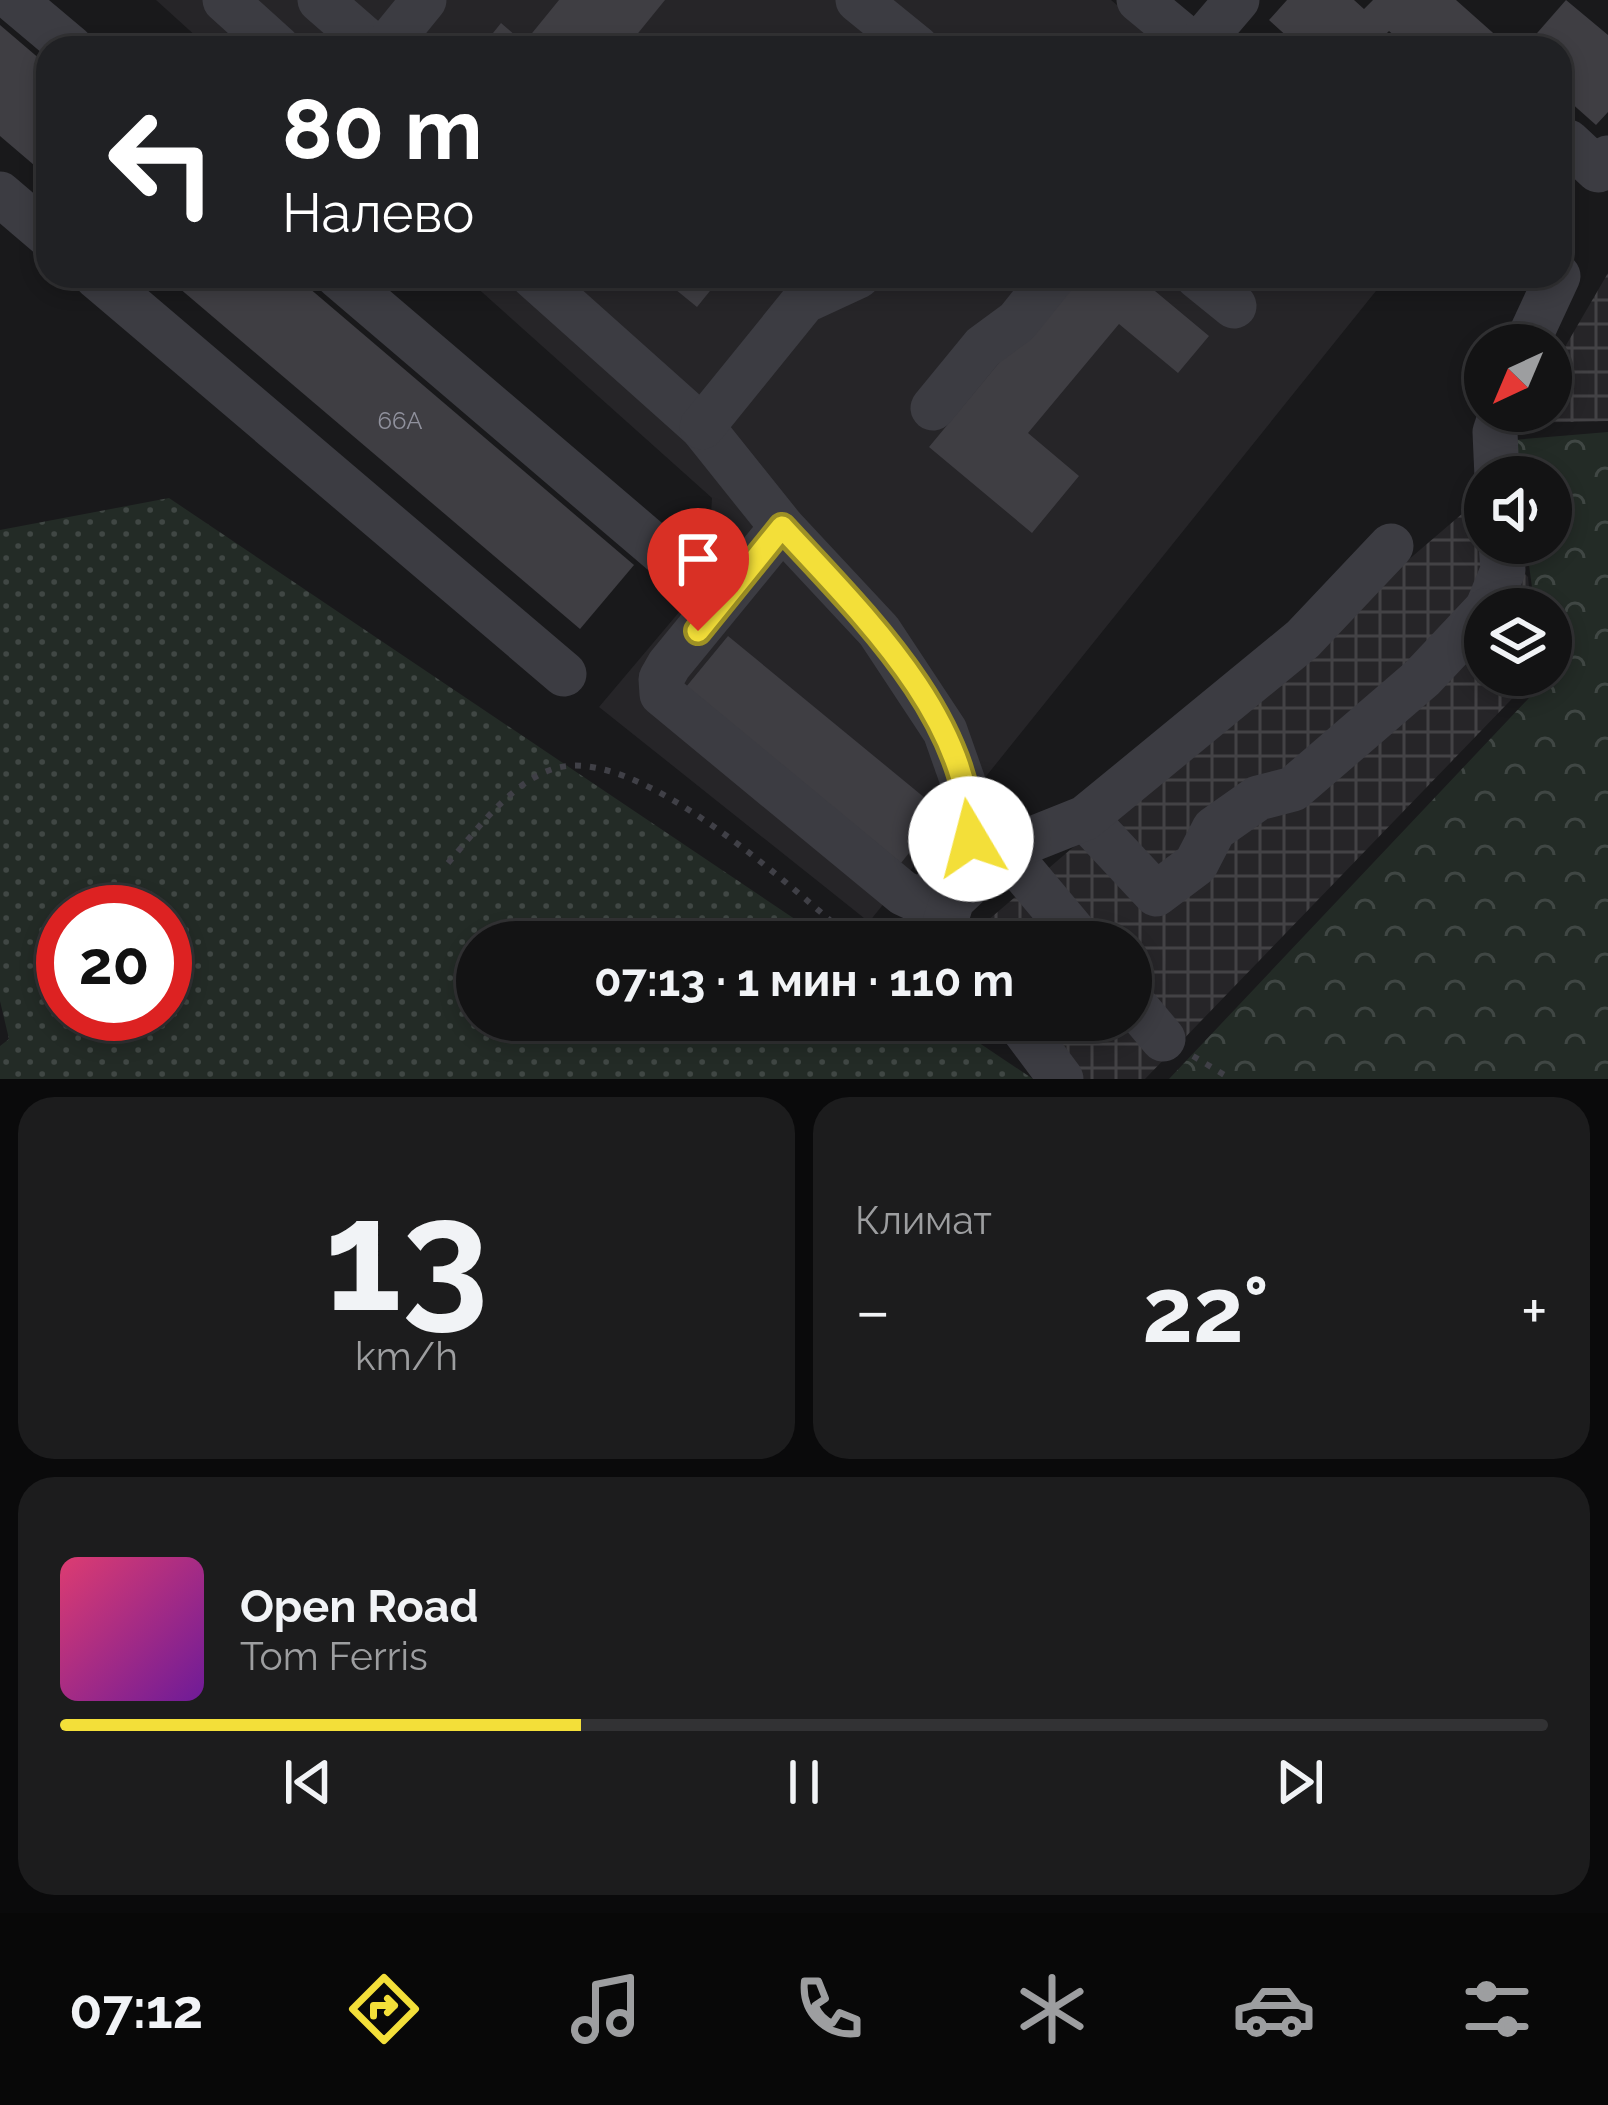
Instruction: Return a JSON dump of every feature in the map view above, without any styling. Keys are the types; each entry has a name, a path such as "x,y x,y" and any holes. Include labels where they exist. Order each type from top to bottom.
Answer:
{"lane":[{"path":"14,0 57,36"},
{"path":"225,0 265,36"},
{"path":"320,0 361,36"},
{"path":"395,36 424,0"},
{"path":"858,0 902,36"},
{"path":"1139,0 1182,36"},
{"path":"1207,36 1237,0"},
{"path":"1572,146 1598,170 1608,158"},
{"path":"0,194 36,225"},
{"path":"110,288 564,674"},
{"path":"352,288 665,555"},
{"path":"546,288 702,427 782,527 879,632 945,731 963,782 971,839 964,856 926,898 918,900 903,892 662,694 661,679 670,665 782,527"},
{"path":"933,408 983,347 1017,322 1044,288"},
{"path":"1212,288 1234,306"},
{"path":"1535,324 1551,288"},
{"path":"702,427 810,289"},
{"path":"946,921 952,900 1005,850 1085,818 1303,639 1391,546"},
{"path":"1085,818 1156,894 1196,864 1214,830 1258,798 1293,789 1422,678 1464,633"},
{"path":"1005,850 1064,921"},
{"path":"1152,1026 1163,1039"},
{"path":"1033,1041 1061,1079"}],"path":[{"path":"448,863 501,802 545,771 573,763 620,774 685,805 830,921"}],"shaded area":[{"path":"156,0 1111,0 1154,36 196,36"},
{"path":"1608,273 1608,421 1572,422 1572,335"},
{"path":"477,288 1378,288 870,921 599,707 707,579 712,498"},
{"path":"1463,513 1464,564 1515,564 1528,577 1529,588 1464,588 1464,696 1515,696 1145,1079 1082,1079 1050,1041 1152,1041 1152,921 987,921"}],"green space":[{"path":"1608,432 1608,1079 1169,1079 1531,696 1572,696 1572,588 1532,588 1529,564 1572,564 1572,456 1515,456 1513,440"},
{"path":"169,498 798,921 456,921 456,1041 976,1041 1033,1079 0,1079 0,1046 9,1039 0,1001 0,530"}],"building":[{"path":"559,0 665,0 636,36 530,36"},
{"path":"1287,0 1354,0 1364,9 1373,0 1456,0 1496,36 1395,36 1389,31 1386,36 1287,36 1269,20"},
{"path":"1566,0 1608,35 1608,112 1596,125 1572,104 1572,36 1534,36"},
{"path":"501,23 516,36 491,36"},
{"path":"0,25 36,56 36,167 0,136"},
{"path":"179,288 309,288 634,565 580,629"},
{"path":"674,288 712,288 697,307"},
{"path":"1061,288 1151,288 1209,336 1178,373 1119,324 1028,433 1079,476 1032,533 929,447"},
{"path":"728,636 942,812 901,863 686,687"}],"route":[{"path":"698,631 782,527 879,632 945,731 963,782 971,839"}]}
